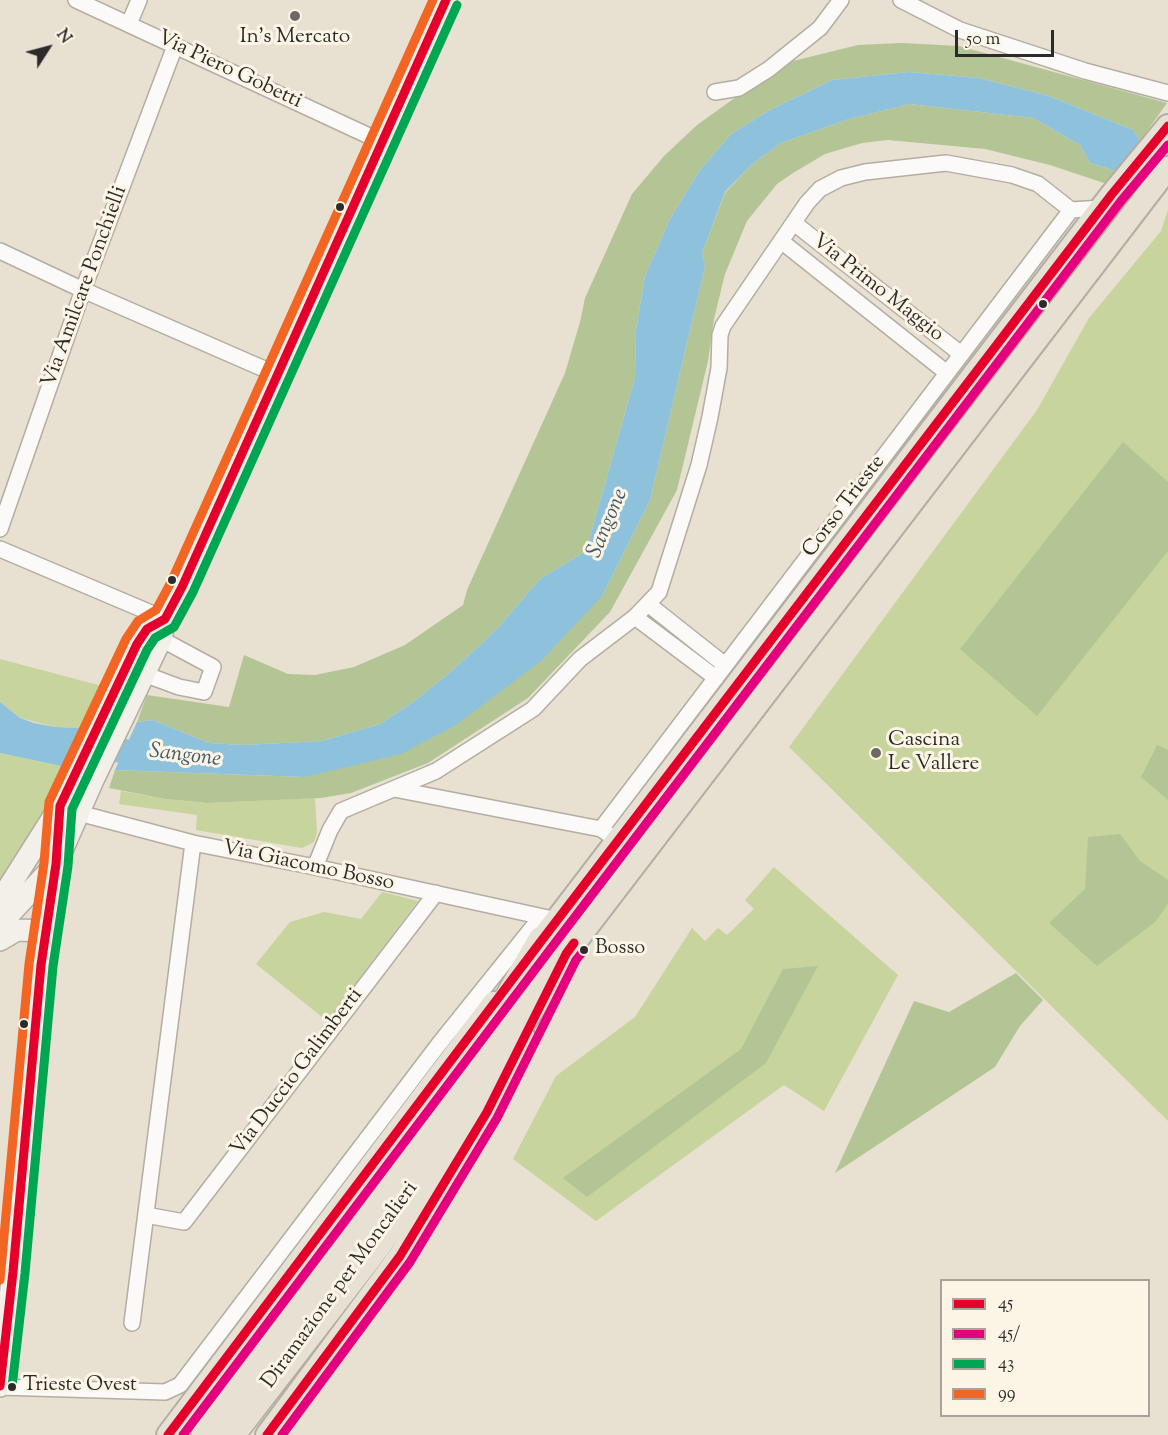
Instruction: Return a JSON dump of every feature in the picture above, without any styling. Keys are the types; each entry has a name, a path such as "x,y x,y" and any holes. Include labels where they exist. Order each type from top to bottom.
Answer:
{"highway":[{"name":"Diramazione per Moncalieri","path":"206,1435 361,1230 456,1088 547,926"},
{"name":"Diramazione per Moncalieri","path":"231,1435 379,1243 566,954"}],"main road":[{"name":"Corso Trieste","path":"168,1435 547,926 609,835 1168,126"},
{"path":"267,1435 400,1256 487,1112 566,954 1168,168"}],"street":[{"name":"Via Piero Gobetti","path":"76,0 382,142"},
{"path":"129,24 139,0"},
{"path":"0,901 84,770 125,715 446,0"},
{"path":"715,92 739,88 769,69 820,28 841,0"},
{"path":"901,0 960,30 1085,71 1168,93"},
{"name":"Via Amilcare Ponchielli","path":"0,529 83,290 175,46"},
{"path":"315,867 330,830 342,811 436,771 532,709 580,659 635,616 659,592 699,465 719,368 720,335 723,326 807,203 820,189 841,178 865,172 946,163 1012,175 1038,184 1071,210 1107,201"},
{"name":"Corso Trieste","path":"609,835 725,665 1071,210"},
{"name":"Via Primo Maggio","path":"794,223 961,354"},
{"name":"Via Primo Maggio","path":"781,241 946,373"},
{"path":"0,251 83,290 278,375"},
{"path":"0,549 163,629 213,668 204,692 179,687 144,674"},
{"path":"648,604 725,665"},
{"path":"635,616 716,678"},
{"path":"0,924 56,864 80,814 72,802 112,692 147,629 163,629"},
{"path":"394,789 609,835"},
{"path":"60,806 56,864 41,965 13,1272 0,1386 165,1392 180,1385 439,1044 547,926"},
{"name":"Via Giacomo Bosso","path":"60,806 80,814 193,843 436,894 547,926"},
{"path":"132,1323 193,843"},
{"name":"Via Duccio Galimberti","path":"146,1215 184,1222 436,894"},
{"path":"0,939 16,930 46,932"}],"green space":[{"path":"901,43 959,46 1167,103 1140,141 1133,130 1049,96 979,78 909,72 832,80 770,110 731,134 700,170 670,219 645,276 636,330 635,378 586,551 540,579 497,629 454,669 416,700 380,724 322,741 243,745 209,743 153,720 137,722 147,695 229,707 244,655 288,674 315,675 354,667 405,645 463,605 467,590 565,373 585,298 632,194 664,156 697,125 743,92 793,61 858,45"},
{"path":"910,104 1033,118 1080,145 1090,163 1117,171 1107,184 1050,165 985,149 888,140 862,143 825,154 793,173 777,184 747,221 725,274 714,319 708,361 677,490 610,612 528,698 428,763 351,793 321,798 208,803 165,799 109,788 115,770 304,777 602,596 650,500 705,266 702,253 725,193 751,165 781,143 849,119"},
{"path":"1168,210 1168,1121 789,747 1037,410 1089,318 1161,231"},
{"path":"1123,442 1168,482 1168,551 1037,716 960,649"},
{"path":"649,612 709,661 708,663 646,618 645,614"},
{"path":"0,659 102,686 82,728 55,727 20,718 0,702"},
{"path":"1157,745 1168,750 1168,800 1141,777"},
{"path":"0,753 66,767 42,813 0,882"},
{"path":"121,791 165,799 208,803 315,798 317,833 314,842 302,848 196,830 197,815 119,804"},
{"path":"1120,834 1140,861 1168,880 1168,904 1155,922 1097,966 1049,923 1085,889 1088,837"},
{"path":"774,867 898,975 824,1111 784,1085 596,1221 513,1159 556,1076 635,1017 692,928 705,941 718,928 727,935 754,909 745,900"},
{"path":"382,892 418,901 327,1021 256,964 290,922 324,912 361,919"},
{"path":"818,966 766,1063 587,1197 563,1178 741,1049 783,969"},
{"path":"1016,973 1043,1000 1020,1026 995,1067 835,1173 914,1001 949,1012"}],"water":[{"path":"909,72 979,78 1049,96 1133,130 1140,141 1117,171 1090,163 1080,145 1033,118 910,104 849,119 781,143 751,165 725,192 702,253 705,266 650,500 602,596 541,661 456,725 401,754 304,777 115,770 137,722 153,720 209,743 243,745 322,741 380,724 416,700 454,669 497,629 540,579 586,551 635,378 636,330 645,276 670,219 700,170 731,134 770,110 832,80"},
{"path":"0,702 20,718 34,723 55,727 82,728 66,767 0,753"}],"waterway":[{"name":"Sangone","path":"0,732 28,739 155,755"}],"transit line":[{"name":"99","path":"0,1280 29,964 44,863 49,802 126,639 138,621 156,610 171,582 433,0"},
{"name":"45","path":"0,1386 13,1272 41,965 56,864 60,806 137,644 147,629 165,619 182,587 446,0"},
{"name":"43","path":"12,1387 25,1273 53,966 68,866 72,809 147,650 155,638 174,627 193,592 457,5"},
{"name":"45","path":"168,1435 542,940 1112,194 1168,126"},
{"name":"45/","path":"183,1435 1121,201 1168,145"},
{"name":"45","path":"267,1435 400,1256 487,1112 566,954 574,943"},
{"name":"45/","path":"282,1435 410,1262 497,1118 576,960 584,950"}],"place":[{"name":"In's Mercato","path":"295,16"},
{"name":"Cascina Le Vallere","path":"876,753"},
{"name":"Bosso","path":"584,950"},
{"name":"Trieste Ovest","path":"12,1387"}]}
